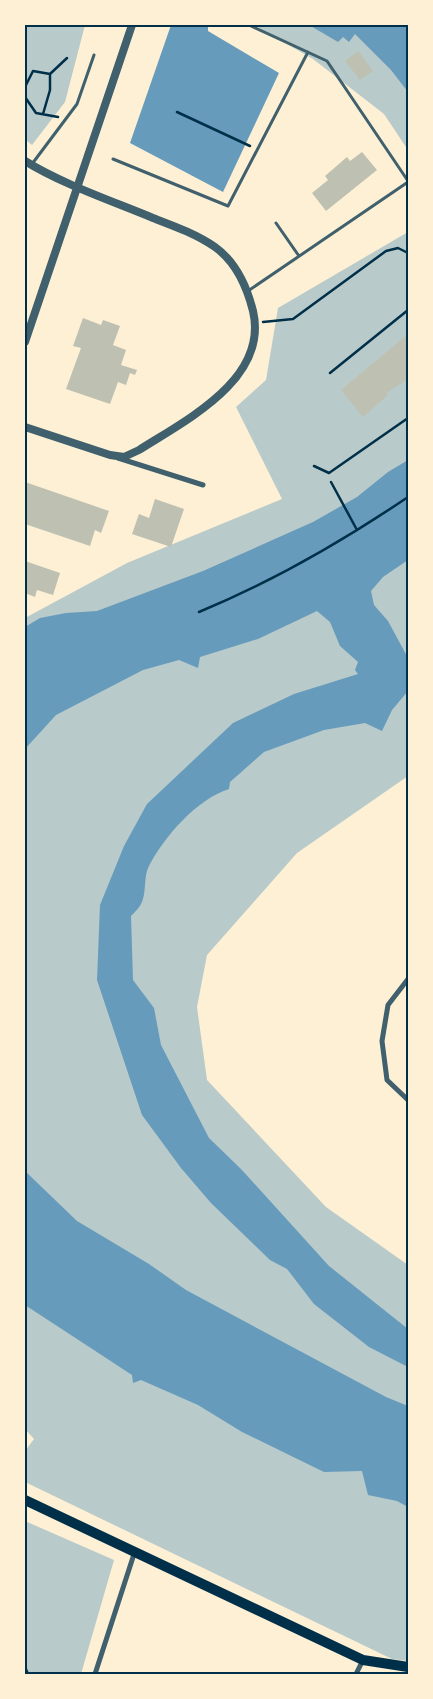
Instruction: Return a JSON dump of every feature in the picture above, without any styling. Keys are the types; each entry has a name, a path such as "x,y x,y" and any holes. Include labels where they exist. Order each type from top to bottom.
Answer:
{"main road":[{"path":"25,1500 135,1550 363,1660 408,1667"}],"street":[{"path":"25,342 132,25"},
{"path":"28,163 188,232 216,248 237,270 247,291 255,322 254,342 248,357 226,391 139,450 124,456 110,455"},
{"path":"25,322 38,301"},
{"path":"25,427 110,455 141,468 203,485"},
{"path":"408,979 388,1005 382,1041 387,1080 408,1100"},
{"path":"95,1674 135,1550"},
{"path":"356,1674 363,1660"}],"lane":[{"path":"247,291 408,182 327,61 249,25"},
{"path":"113,159 228,206 308,52"},
{"path":"28,163 67,119 77,104 94,55"},
{"path":"276,223 299,256"}],"path":[{"path":"43,114 50,90 50,74 66,58"},
{"path":"25,87 33,71 50,74"},
{"path":"25,98 36,113 67,119"},
{"path":"178,112 250,146"},
{"path":"255,322 292,319 386,251 398,248 408,253"},
{"path":"330,373 408,310"},
{"path":"314,466 329,473 408,418"},
{"path":"331,482 357,530"},
{"path":"198,612 254,589 357,530 408,497"},
{"path":"25,1667 28,1674"}],"shaded area":[{"path":"25,25 85,25 65,102 32,145 25,139"},
{"path":"254,25 408,25 408,150 384,114 313,59"},
{"path":"408,232 408,776 297,853 207,955 197,1007 207,1080 326,1207 408,1265 408,1661 392,1659 25,1482 25,1451 34,1439 25,1429 25,618 127,563 282,499 236,407 266,380 278,308"},
{"path":"25,1521 114,1560 81,1674 25,1674"}],"water":[{"path":"171,25 208,25 208,31 279,73 223,192 130,143"},
{"path":"309,25 408,25 408,92 391,70 355,34 349,42 343,37 338,42"},
{"path":"408,460 408,560 383,577 371,591 374,605 388,621 408,658 408,691 392,710 382,731 365,723 324,730 264,752 230,782 229,789 205,801 194,810 163,843 147,870 143,900 131,916 133,980 154,1008 161,1045 209,1138 241,1169 329,1266 408,1329 408,1367 369,1347 314,1304 287,1269 270,1260 211,1203 181,1168 142,1115 97,980 100,905 124,846 147,804 233,723 294,694 358,674 355,670 358,662 340,646 330,622 317,611 258,639 200,657 198,668 179,660 143,670 56,715 25,749 25,627 40,618 66,613 97,611 203,571 313,522 357,497 388,472"},
{"path":"25,1171 77,1221 149,1264 186,1290 386,1397 408,1406 408,1507 397,1501 368,1495 362,1471 324,1472 242,1432 198,1405 141,1380 133,1383 132,1375 25,1305"}],"building":[{"path":"358,51 373,71 360,80 345,61"},
{"path":"362,152 377,170 326,211 312,193 328,180 325,176 347,157 350,161"},
{"path":"83,318 101,325 103,320 120,326 113,345 126,350 121,365 137,370 135,375 130,373 126,385 118,382 110,404 66,389 81,348 73,346"},
{"path":"408,334 408,379 386,393 388,395 363,417 341,390"},
{"path":"25,482 109,511 101,533 95,530 90,546 25,524"},
{"path":"155,499 184,509 171,547 132,534 139,514 149,518"},
{"path":"25,561 60,573 53,595 37,590 35,597 25,593"}]}
